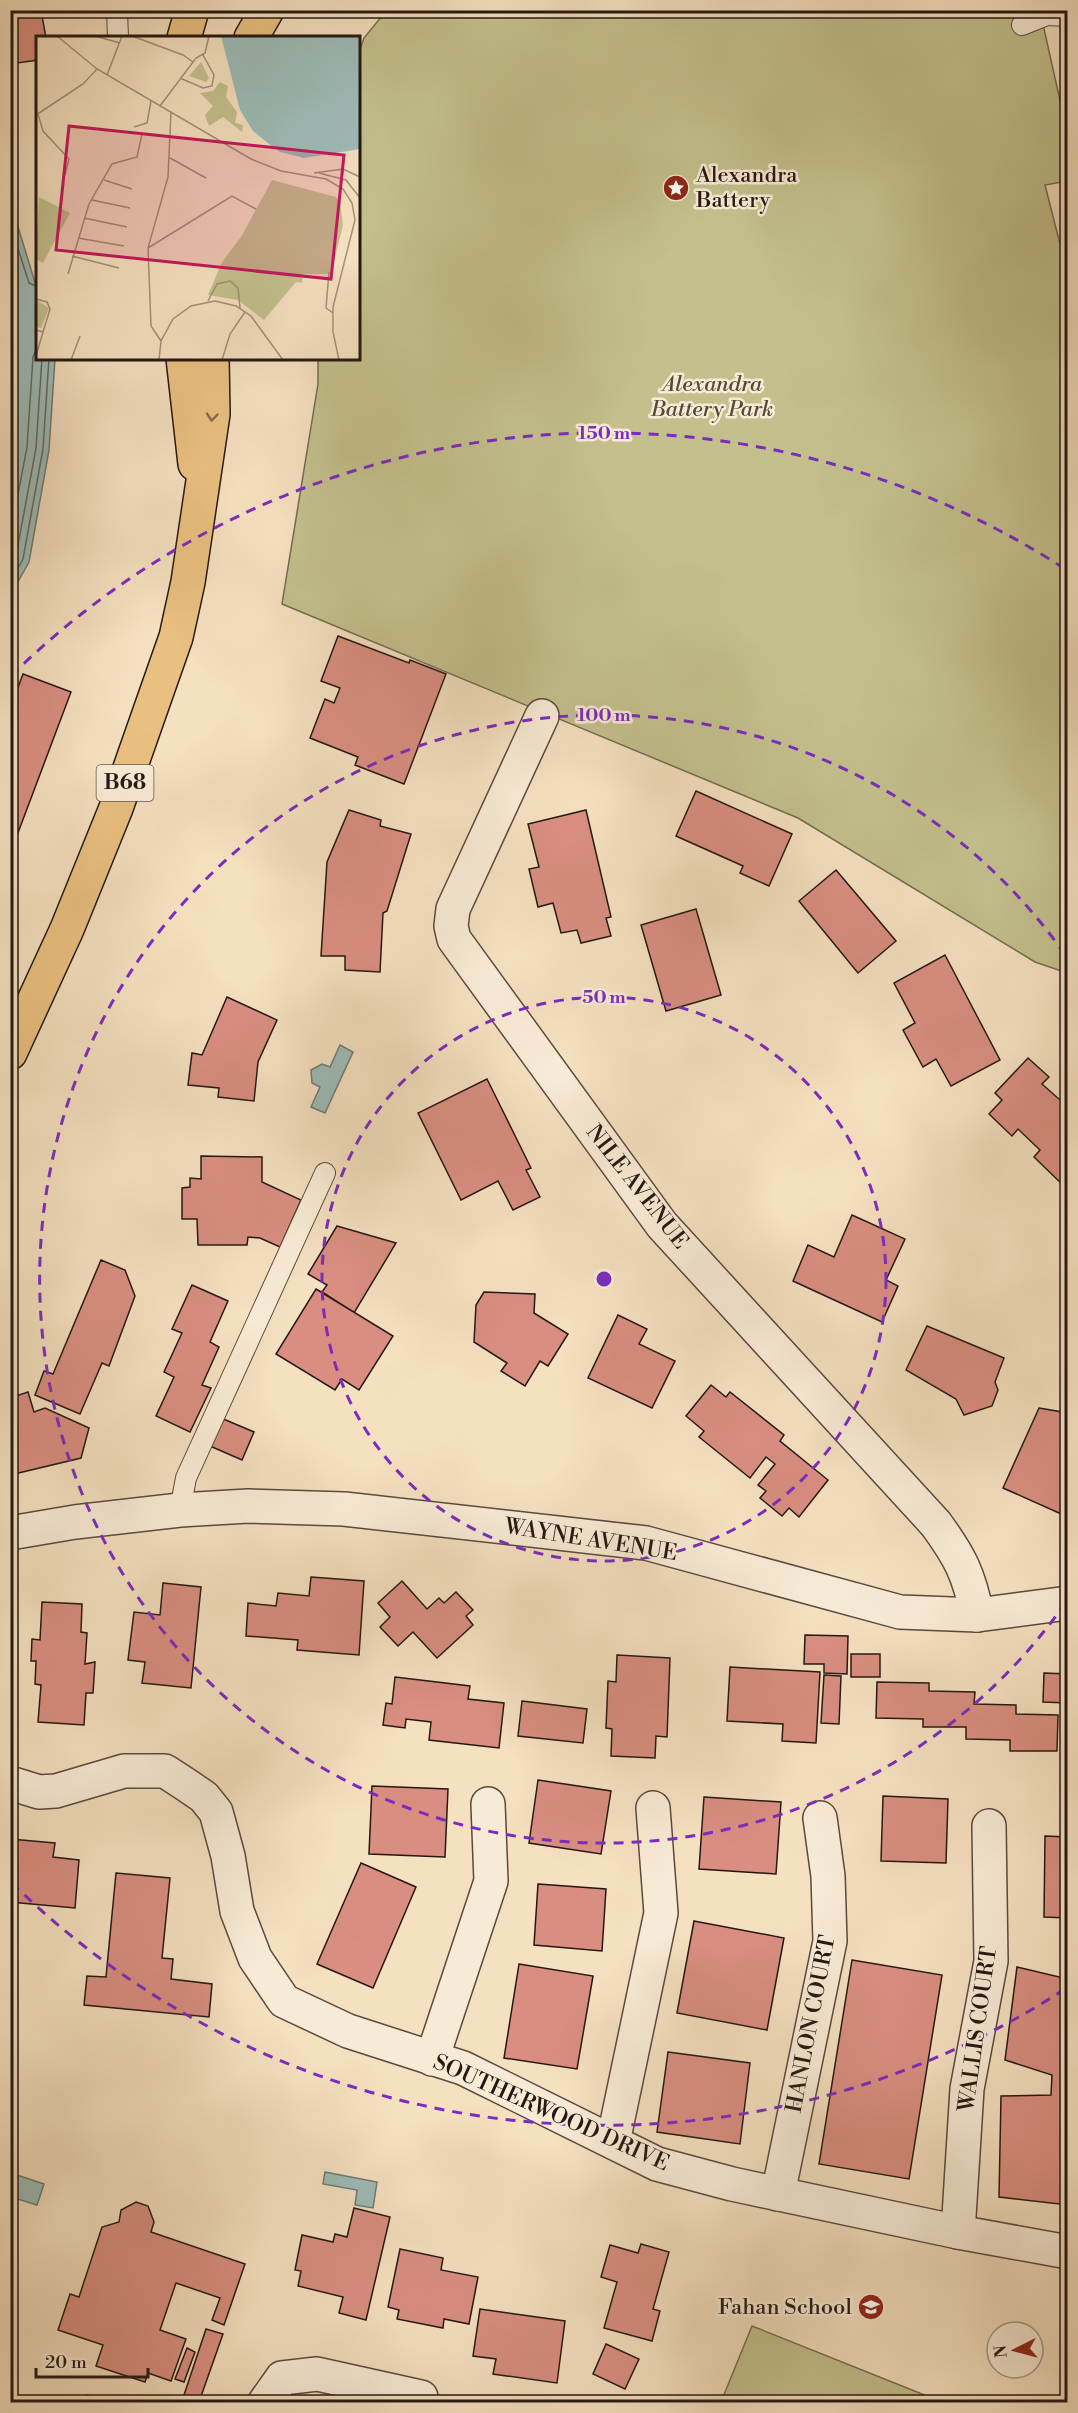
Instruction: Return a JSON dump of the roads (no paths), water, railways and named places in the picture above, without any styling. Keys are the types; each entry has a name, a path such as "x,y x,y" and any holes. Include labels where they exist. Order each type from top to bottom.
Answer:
{"main road":[{"path":"185,36 192,10"},
{"path":"252,36 267,10"},
{"name":"B68","path":"183,360 200,501"},
{"name":"B68","path":"10,1053 67,929 116,808 176,637 188,582 213,414 212,360"}],"street":[{"name":"NILE AVENUE","path":"542,716 453,909 451,926 454,939 662,1225 936,1524 960,1556 972,1587 977,1615"},
{"name":"WAYNE AVENUE","path":"10,1533 86,1520 180,1510 248,1506 344,1509 646,1543 900,1612 977,1615 1068,1603"},
{"name":"SOUTHERWOOD DRIVE","path":"10,1783 39,1792 56,1791 124,1771 165,1771 204,1797 216,1812 228,1856 237,1911 255,1958 284,2001 348,2031 463,2068 657,2164 778,2194 958,2232 1068,2252"},
{"path":"432,2059 491,1881 488,1804"},
{"path":"613,2142 660,1913 653,1808"},
{"name":"HANLON COURT","path":"778,2194 830,1941 828,1876 820,1818"},
{"name":"WALLIS COURT","path":"958,2232 967,2089 991,1961 988,1826"},
{"path":"265,2403 282,2378 317,2374 421,2397"}],"lane":[{"path":"117,10 118,36"},
{"path":"1022,25 1047,15 1068,16"},
{"path":"180,1510 186,1478 325,1173"}],"water":[{"path":"11,204 36,286 36,360 55,360 49,450 29,562 11,594"},
{"path":"340,1045 353,1052 325,1113 311,1107 320,1087 312,1083 311,1070 322,1064 330,1067"},
{"path":"325,2172 377,2182 373,2208 355,2205 357,2190 323,2184"},
{"path":"11,2173 44,2184 37,2205 11,2197"}],"place":[{"name":"Alexandra Battery","path":"676,188"},
{"name":"Fahan School","path":"871,2307"}],"park label":[{"name":"Alexandra Battery Park","path":"712,396"}]}
